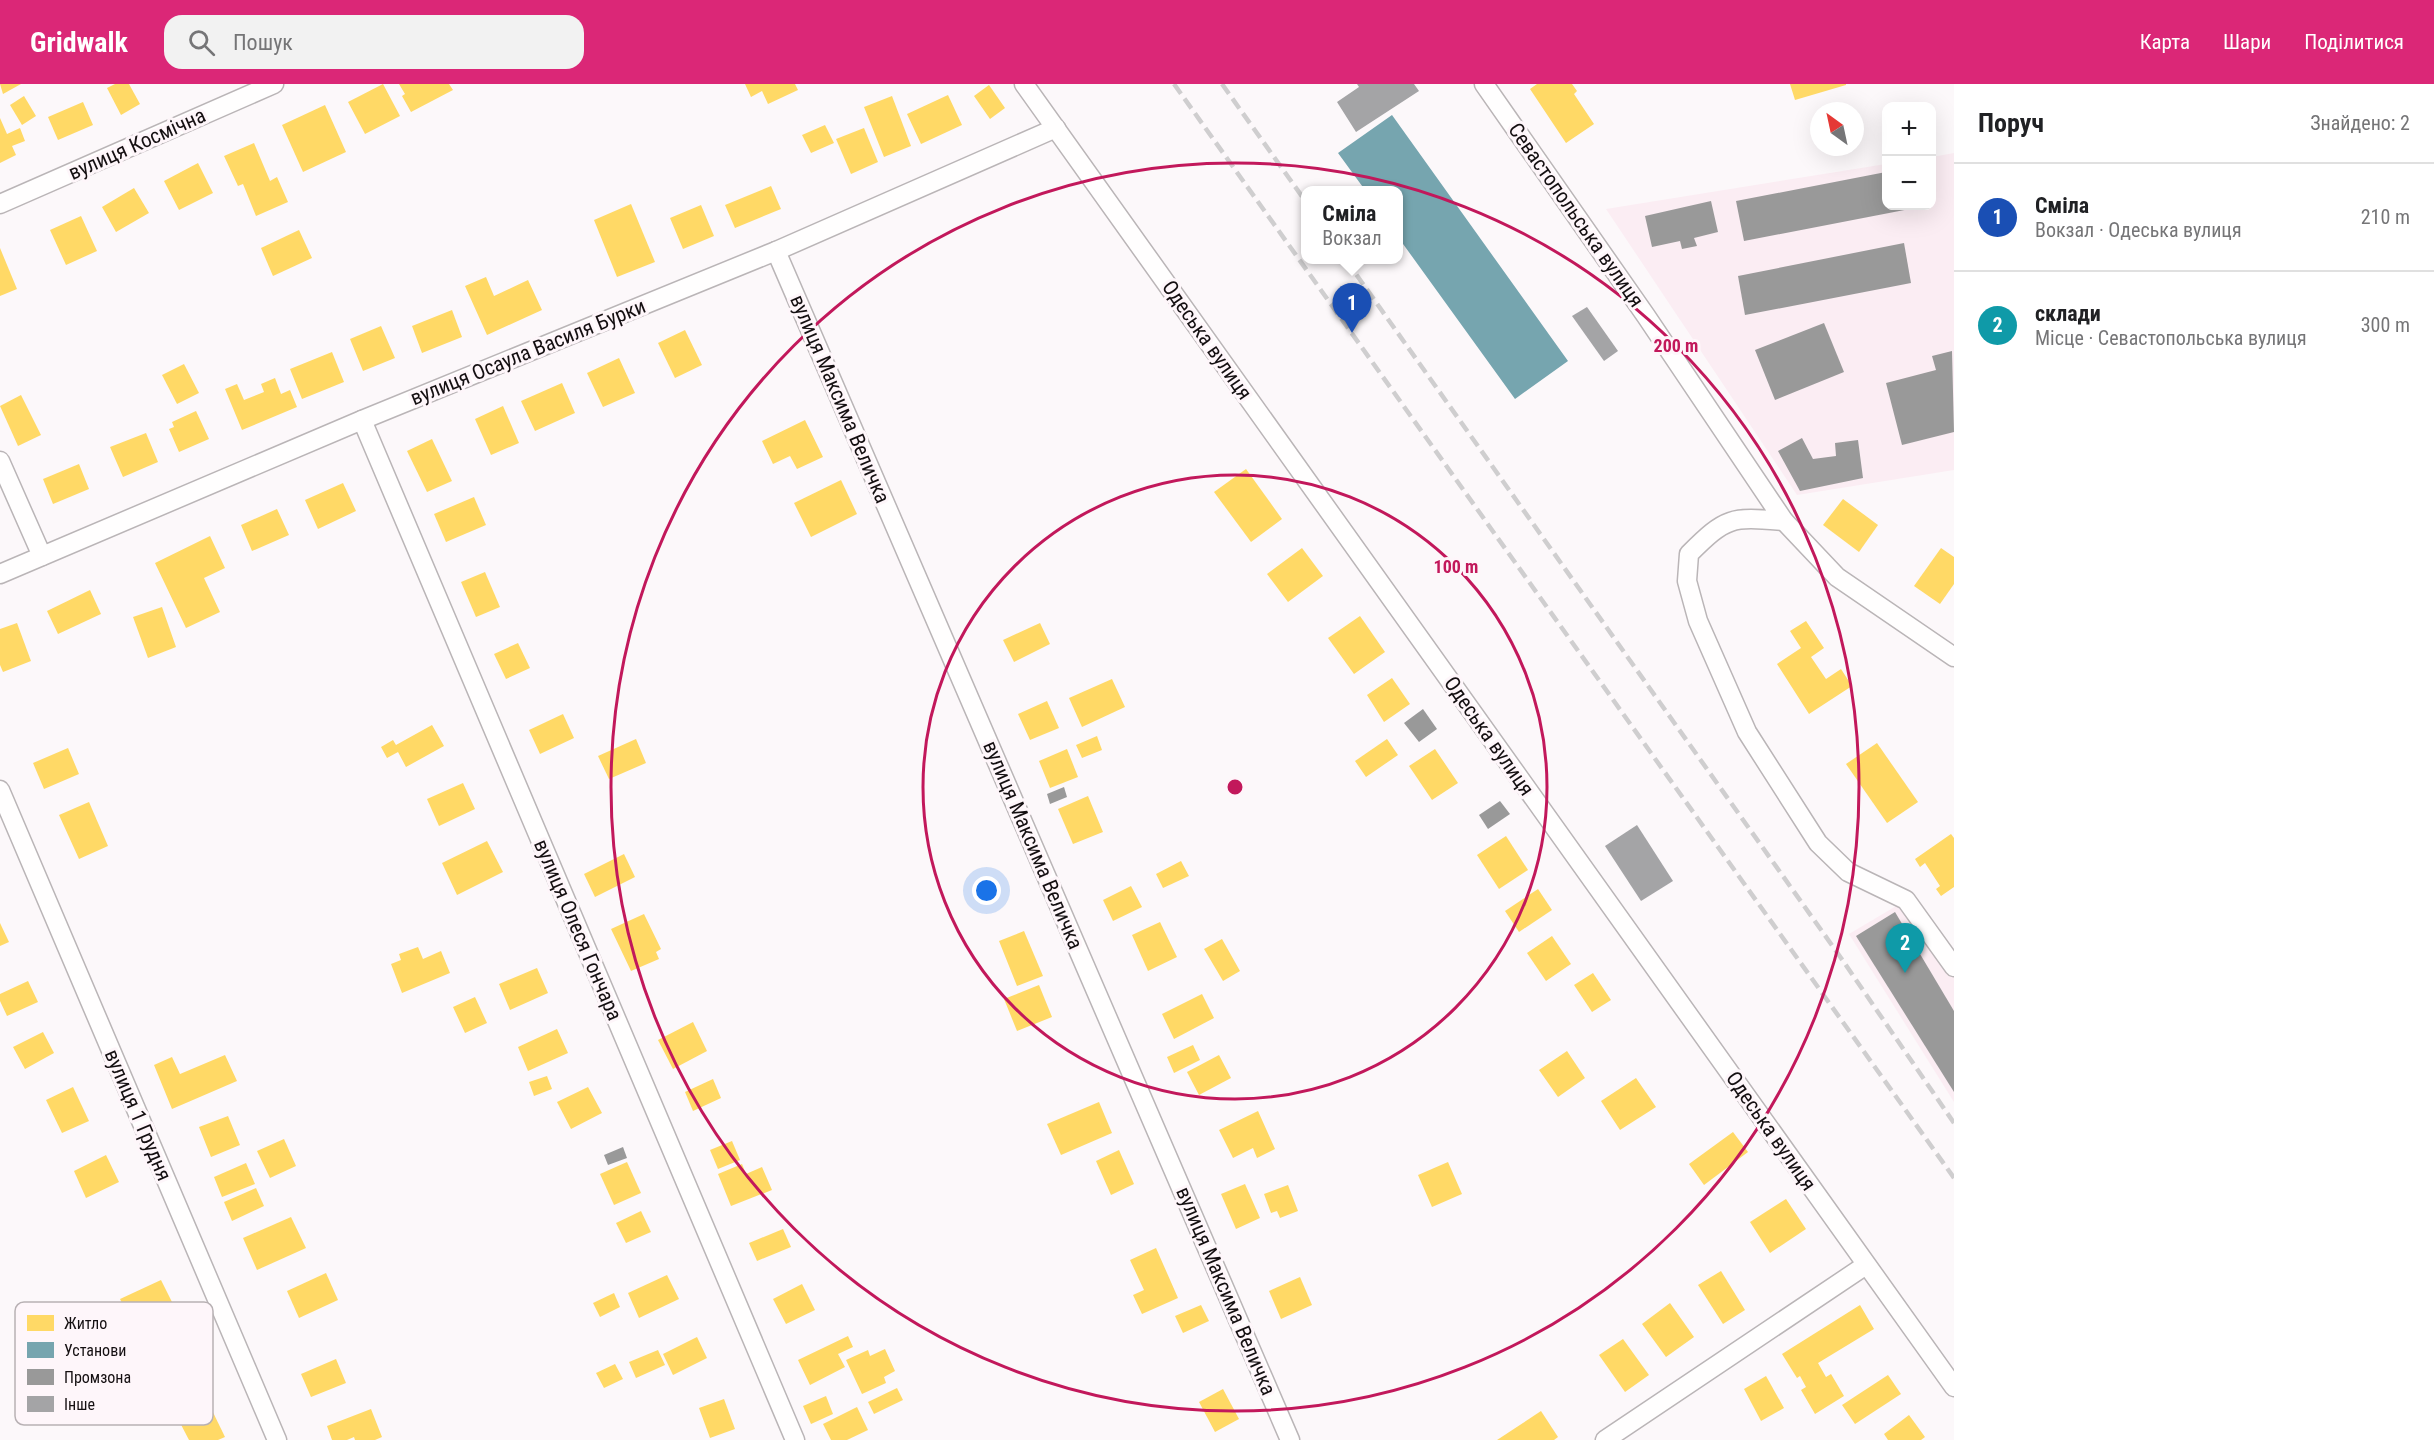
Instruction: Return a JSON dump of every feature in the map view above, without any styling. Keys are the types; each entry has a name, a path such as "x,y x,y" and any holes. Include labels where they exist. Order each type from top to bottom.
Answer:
{"street":[{"name":"вулиця Космічна","path":"0,204 274,84"},
{"name":"Одеська вулиця","path":"1024,84 1954,1387"},
{"name":"Севастопольська вулиця","path":"1484,84 1646,316 1784,521 1837,577 1954,657"},
{"name":"вулиця Осаула Василя Бурки","path":"0,574 362,420 776,251 1056,128"},
{"name":"вулиця Максима Величка","path":"776,251 1290,1440"},
{"name":"вулиця Олеся Гончара","path":"362,420 795,1440"},
{"path":"0,461 42,556"},
{"path":"1784,521 1751,519 1728,521 1707,536 1689,554 1687,581 1698,621 1747,732 1818,843 1848,872 1906,900 1954,967"},
{"name":"вулиця 1 Грудня","path":"0,790 277,1440"},
{"path":"1605,1440 1866,1265"}],"shaded area":[{"path":"1954,153 1954,470 1797,495 1606,209 1882,165 1882,210 1936,210 1936,156"},
{"path":"1903,902 1954,973 1954,1102 1849,934"}],"building: Житло":[{"path":"0,84 21,84 3,94"},
{"path":"115,84 129,84 140,104 121,115 107,88"},
{"path":"383,84 400,116 365,134 348,102"},
{"path":"399,84 449,84 453,90 411,112 402,96 405,94"},
{"path":"745,84 795,84 798,90 768,104 762,91 751,97"},
{"path":"1537,84 1572,84 1577,91 1574,94 1594,124 1566,143 1530,89"},
{"path":"1790,84 1846,84 1846,85 1795,100"},
{"path":"989,85 1005,108 990,119 974,96"},
{"path":"948,95 962,125 921,144 907,114"},
{"path":"24,96 36,116 22,125 10,105"},
{"path":"892,96 911,146 884,157 864,107"},
{"path":"83,102 93,125 58,140 48,117"},
{"path":"325,105 346,152 303,172 282,125"},
{"path":"0,118 7,134 20,128 25,141 12,146 16,155 0,163"},
{"path":"825,125 834,143 811,153 802,135"},
{"path":"864,128 878,162 851,174 836,139"},
{"path":"254,143 270,181 277,177 288,202 256,216 243,184 238,186 224,156"},
{"path":"198,163 213,193 179,210 164,181"},
{"path":"771,186 781,209 735,228 725,205"},
{"path":"134,188 149,213 116,232 102,207"},
{"path":"631,204 655,262 617,277 594,220"},
{"path":"701,205 714,236 683,249 670,218"},
{"path":"81,216 97,251 66,265 50,230"},
{"path":"299,230 312,258 273,276 261,248"},
{"path":"0,248 17,289 0,296"},
{"path":"486,277 494,296 528,280 542,310 487,335 465,286"},
{"path":"452,310 462,337 422,353 412,326"},
{"path":"381,326 395,358 363,371 350,339"},
{"path":"685,330 702,365 675,378 658,343"},
{"path":"332,352 344,382 302,399 290,369"},
{"path":"619,358 635,393 603,407 587,373"},
{"path":"184,364 199,393 177,404 162,375"},
{"path":"275,378 281,394 290,390 297,407 242,430 225,389 237,384 244,400 264,392 261,384"},
{"path":"562,383 575,413 535,431 521,401"},
{"path":"21,395 41,435 18,446 0,406"},
{"path":"503,406 519,443 491,455 475,419"},
{"path":"196,411 209,439 179,452 169,429 174,427 172,422"},
{"path":"805,420 823,457 797,469 790,456 773,464 762,441"},
{"path":"146,433 158,462 123,477 110,447"},
{"path":"432,439 452,481 427,492 407,451"},
{"path":"79,464 89,489 53,504 43,479"},
{"path":"1246,469 1282,519 1251,542 1214,492"},
{"path":"841,480 857,514 811,537 794,503"},
{"path":"343,483 356,511 318,529 305,500"},
{"path":"474,497 486,525 446,542 434,514"},
{"path":"1843,499 1878,525 1859,552 1823,525"},
{"path":"277,509 289,535 252,551 241,525"},
{"path":"210,536 225,568 204,578 220,612 186,628 155,563"},
{"path":"1302,548 1323,576 1288,602 1267,574"},
{"path":"1941,548 1954,557 1954,584 1940,604 1914,586"},
{"path":"485,572 500,607 476,617 461,582"},
{"path":"90,590 101,614 58,634 47,611"},
{"path":"162,607 176,647 148,658 133,617"},
{"path":"1360,616 1385,652 1354,674 1328,638"},
{"path":"1806,621 1824,648 1811,657 1826,679 1841,669 1852,686 1809,714 1777,664 1801,648 1790,631"},
{"path":"17,623 31,661 3,672 0,665 0,629"},
{"path":"1040,623 1050,644 1014,662 1003,640"},
{"path":"518,643 530,668 506,679 494,654"},
{"path":"1392,678 1410,704 1384,722 1367,695"},
{"path":"1112,679 1125,707 1082,727 1069,698"},
{"path":"1047,701 1059,728 1030,740 1018,714"},
{"path":"563,714 574,738 540,754 529,730"},
{"path":"432,725 444,746 406,767 398,752 387,758 381,747 393,740 396,745"},
{"path":"1097,736 1102,750 1082,758 1076,745"},
{"path":"636,739 646,763 609,779 598,756"},
{"path":"1387,739 1398,755 1366,777 1355,761"},
{"path":"1877,743 1918,802 1887,823 1846,764"},
{"path":"68,748 79,774 44,789 33,763"},
{"path":"1067,749 1078,777 1050,788 1039,761"},
{"path":"1435,749 1458,783 1432,800 1409,766"},
{"path":"463,783 475,809 439,826 427,799"},
{"path":"1088,796 1103,832 1073,844 1058,809"},
{"path":"89,802 108,846 79,859 59,815"},
{"path":"1951,834 1954,838 1954,887 1941,896 1936,889 1940,886 1925,863 1920,867 1915,859"},
{"path":"1506,836 1528,870 1499,889 1477,855"},
{"path":"487,841 503,872 457,895 442,863"},
{"path":"624,854 635,877 595,897 584,874"},
{"path":"1181,861 1189,876 1163,888 1156,874"},
{"path":"1131,886 1142,907 1113,921 1103,900"},
{"path":"1538,889 1552,910 1519,932 1505,911"},
{"path":"644,914 661,949 656,952 659,959 631,971 611,929"},
{"path":"1160,922 1177,957 1148,971 1132,935"},
{"path":"0,923 9,942 0,946"},
{"path":"1024,931 1043,976 1017,986 999,941"},
{"path":"1552,936 1571,964 1546,981 1527,953"},
{"path":"1222,939 1240,971 1223,981 1204,949"},
{"path":"418,947 423,959 441,951 450,973 402,993 391,964 401,960 399,954"},
{"path":"537,968 548,993 510,1010 499,984"},
{"path":"1593,973 1611,1000 1592,1012 1574,985"},
{"path":"28,981 38,1002 7,1016 0,1001 0,994"},
{"path":"1039,985 1052,1017 1017,1031 1004,999"},
{"path":"1202,994 1214,1018 1174,1039 1162,1014"},
{"path":"475,997 487,1023 465,1033 453,1007"},
{"path":"693,1022 707,1051 673,1069 658,1040"},
{"path":"557,1029 568,1053 528,1071 518,1047"},
{"path":"43,1032 54,1053 25,1069 13,1047"},
{"path":"1193,1045 1200,1060 1174,1073 1167,1057"},
{"path":"1567,1051 1585,1078 1558,1097 1539,1070"},
{"path":"225,1055 237,1081 172,1109 154,1065 172,1057 180,1074"},
{"path":"1219,1055 1231,1078 1199,1095 1187,1072"},
{"path":"547,1076 552,1089 534,1096 529,1082"},
{"path":"1636,1078 1656,1107 1620,1130 1601,1101"},
{"path":"713,1079 721,1098 693,1111 685,1092"},
{"path":"73,1087 89,1121 62,1133 46,1100"},
{"path":"588,1087 602,1113 571,1129 557,1102"},
{"path":"1099,1102 1112,1133 1061,1155 1047,1124"},
{"path":"1258,1111 1275,1149 1257,1158 1253,1148 1233,1158 1219,1130"},
{"path":"228,1116 240,1145 211,1157 199,1127"},
{"path":"1733,1132 1748,1152 1704,1185 1689,1164"},
{"path":"284,1139 296,1166 270,1178 257,1151"},
{"path":"732,1141 740,1160 718,1169 710,1150"},
{"path":"1119,1150 1134,1184 1111,1195 1096,1161"},
{"path":"106,1155 119,1182 86,1198 74,1171"},
{"path":"627,1162 641,1193 614,1205 600,1174"},
{"path":"1448,1162 1462,1194 1432,1207 1418,1175"},
{"path":"246,1163 255,1184 222,1197 214,1177"},
{"path":"742,1164 746,1174 762,1167 772,1190 731,1206 718,1174"},
{"path":"1245,1184 1260,1218 1236,1229 1221,1194"},
{"path":"1288,1185 1298,1211 1280,1218 1277,1211 1271,1213 1264,1194"},
{"path":"256,1188 264,1206 232,1221 224,1202"},
{"path":"1786,1199 1806,1229 1770,1253 1750,1222"},
{"path":"641,1211 651,1232 626,1243 616,1223"},
{"path":"291,1217 306,1248 257,1270 243,1238"},
{"path":"783,1229 791,1247 757,1261 749,1243"},
{"path":"1156,1248 1178,1298 1142,1314 1133,1295 1144,1290 1130,1260"},
{"path":"1721,1271 1745,1310 1723,1324 1698,1285"},
{"path":"326,1273 338,1300 299,1318 287,1291"},
{"path":"667,1275 679,1299 639,1318 628,1293"},
{"path":"1300,1277 1312,1305 1281,1319 1269,1291"},
{"path":"161,1280 172,1302 121,1302 120,1299"},
{"path":"802,1284 815,1310 786,1324 773,1299"},
{"path":"614,1293 620,1307 600,1317 593,1303"},
{"path":"1670,1303 1694,1337 1666,1357 1642,1324"},
{"path":"1201,1305 1209,1321 1183,1333 1175,1316"},
{"path":"1860,1305 1874,1329 1818,1363 1826,1377 1831,1374 1844,1396 1815,1414 1801,1390 1806,1387 1800,1376 1797,1378 1782,1354"},
{"path":"848,1336 853,1347 838,1354 845,1367 810,1385 798,1360"},
{"path":"697,1337 707,1358 673,1375 663,1354"},
{"path":"1623,1339 1649,1375 1625,1392 1599,1355"},
{"path":"885,1349 895,1371 884,1377 886,1383 862,1394 846,1360 868,1350 870,1356"},
{"path":"658,1350 665,1365 636,1378 629,1362"},
{"path":"336,1359 346,1383 311,1397 301,1374"},
{"path":"615,1364 623,1379 604,1388 596,1373"},
{"path":"1888,1375 1901,1394 1855,1424 1842,1405"},
{"path":"1766,1376 1784,1408 1761,1421 1744,1389"},
{"path":"897,1388 903,1400 874,1414 868,1402"},
{"path":"1223,1389 1239,1419 1215,1432 1199,1402"},
{"path":"826,1396 833,1414 811,1424 803,1406"},
{"path":"724,1399 735,1429 710,1438 699,1408"},
{"path":"857,1407 868,1430 847,1440 831,1440 823,1424"},
{"path":"371,1409 382,1437 375,1440 355,1440 354,1437 347,1440 332,1440 327,1426"},
{"path":"1541,1411 1558,1437 1554,1440 1497,1440"},
{"path":"213,1412 225,1437 218,1440 189,1440 181,1425 213,1425"},
{"path":"1909,1415 1925,1437 1921,1440 1888,1440 1884,1434"}],"building: Установи":[{"path":"1392,115 1568,361 1515,399 1403,244 1403,186 1362,186 1338,153"}],"building: Промзона":[{"path":"1882,173 1882,210 1904,210 1744,241 1736,201"},
{"path":"1711,201 1718,232 1694,238 1697,246 1682,249 1680,241 1652,247 1645,216"},
{"path":"1904,243 1911,283 1745,315 1738,276"},
{"path":"1824,323 1844,372 1775,400 1755,350"},
{"path":"1952,351 1954,432 1902,445 1886,383 1936,370 1932,356"},
{"path":"1802,438 1813,459 1836,456 1835,443 1858,440 1863,478 1800,491 1778,451"},
{"path":"1423,709 1437,729 1419,742 1404,723"},
{"path":"1064,787 1067,797 1050,804 1047,794"},
{"path":"1500,801 1510,814 1488,829 1479,815"},
{"path":"1895,912 1954,1011 1954,1092 1856,936"},
{"path":"623,1147 627,1158 608,1165 604,1155"}],"building: Інше":[{"path":"1357,84 1414,84 1419,91 1356,132 1337,102 1359,87"},
{"path":"1587,307 1618,351 1604,361 1572,316"},
{"path":"1637,825 1673,881 1641,901 1605,846"}],"railway":[{"path":"1174,84 1301,262"},
{"path":"1222,84 1301,195"},
{"path":"1302,264 1954,1178"},
{"path":"1349,264 1841,958 1954,1123"}],"place":[{"name":"Сміла","path":"1352,333"},
{"name":"склади","path":"1905,973"}]}
